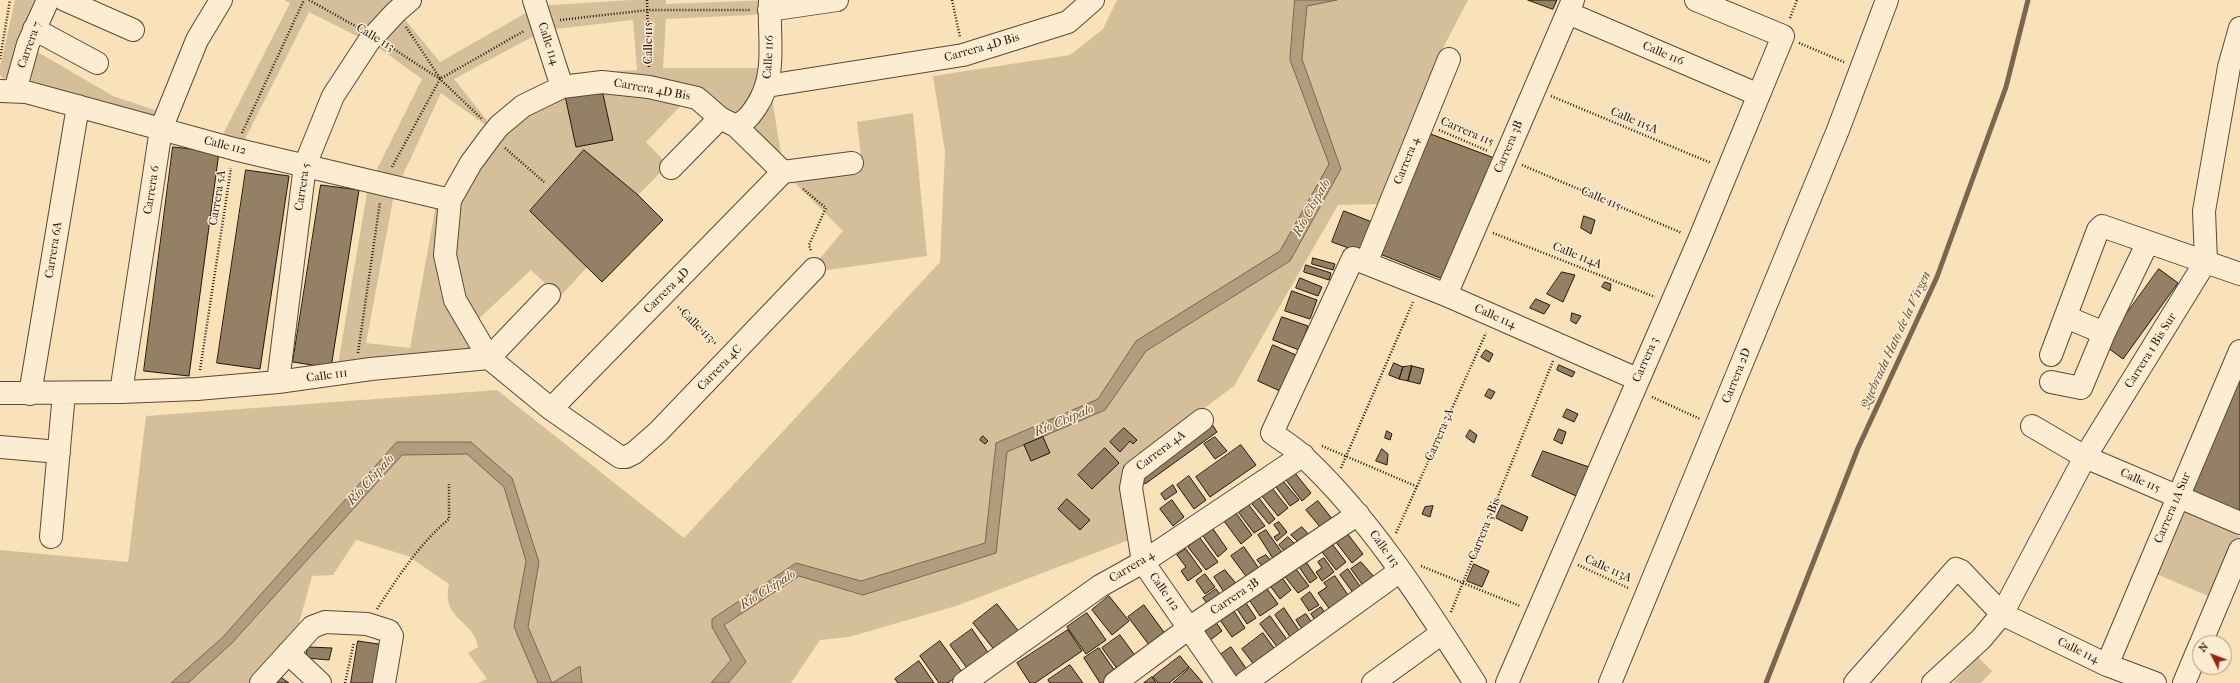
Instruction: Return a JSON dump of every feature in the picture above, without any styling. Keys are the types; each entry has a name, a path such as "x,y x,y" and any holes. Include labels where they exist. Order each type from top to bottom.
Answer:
{"street":[{"name":"Carrera 7","path":"7,91 48,0"},
{"path":"65,0 133,30"},
{"name":"Carrera 6","path":"121,392 161,129 166,112 196,40 221,0"},
{"name":"Calle 114","path":"534,0 562,87"},
{"path":"770,5 836,0"},
{"name":"Carrera 4D Bis","path":"767,86 964,55 1068,22 1093,0"},
{"path":"1696,0 1783,36"},
{"name":"Carrera 2D","path":"1610,683 1835,138 1887,0"},
{"name":"Calle 116","path":"671,168 728,122 746,121 760,100 767,86 770,70 770,5"},
{"name":"Carrera 5","path":"278,382 305,165 333,96 374,36 403,6"},
{"name":"Calle 116","path":"1570,6 1759,95"},
{"name":"Carrera 3B","path":"1446,295 1570,6"},
{"path":"2206,261 2204,211 2235,69 2240,28"},
{"path":"34,29 97,63"},
{"name":"Carrera 3","path":"1507,683 1635,384 1699,240 1783,36"},
{"name":"Carrera 4","path":"1272,434 1359,261 1423,123 1449,59"},
{"name":"Carrera 4D Bis","path":"489,358 455,300 445,255 450,200 471,163 493,133 523,106 562,87 602,82 649,87 697,98 728,122 783,172"},
{"name":"Calle 112","path":"7,91 26,92 234,149 450,200"},
{"name":"Carrera 6A","path":"30,394 78,106"},
{"path":"783,172 852,163"},
{"name":"Carrera 4D","path":"551,409 783,172"},
{"path":"2051,356 2098,230 2102,226 2240,274"},
{"path":"2051,382 2081,388 2104,333 2148,242"},
{"name":"Calle 114","path":"1359,261 1446,295 1559,346 1635,384"},
{"name":"Carrera 1 Bis Sur","path":"1933,683 1981,639 2002,614 2085,457 2206,261"},
{"name":"Carrera 4C","path":"551,409 620,457 626,457 634,453 658,432 814,269"},
{"path":"549,295 489,358 551,409"},
{"path":"2066,317 2104,333"},
{"name":"Carrera 1A Sur","path":"2107,664 2240,351"},
{"name":"Calle 111","path":"0,393 30,394 121,392 197,388 278,382 371,369 489,358"},
{"path":"51,537 60,452 64,393"},
{"name":"Carrera 4A","path":"1131,488 1134,472 1202,420"},
{"name":"Calle 115","path":"2032,426 2085,457 2240,523"},
{"name":"Calle 113","path":"1272,434 1310,450 1333,487 1358,514 1386,553 1407,568 1442,633 1475,683"},
{"path":"0,447 60,452"},
{"name":"Carrera 4","path":"964,683 1100,586 1143,562 1310,450"},
{"name":"Calle 112","path":"1131,488 1143,562 1227,683"},
{"name":"Carrera 3B","path":"1115,683 1189,628 1358,514"},
{"path":"2204,635 2240,550"},
{"path":"1245,683 1407,568"},
{"path":"1855,683 1956,569 1961,571 2002,614"},
{"name":"Calle 114","path":"2002,614 2107,664 2155,683"},
{"path":"261,683 312,627 325,622 362,624 389,631 392,636 384,683"},
{"path":"1373,683 1442,633"},
{"path":"288,653 320,683"},
{"path":"2184,683 2192,664"}],"path":[{"path":"0,59 10,0"},
{"name":"Carrera 5A","path":"197,388 234,149 304,0"},
{"name":"Calle 113","path":"308,0 374,36 440,79 544,182"},
{"name":"Calle 115","path":"647,0 649,87"},
{"path":"952,0 964,55"},
{"name":"Calle 113","path":"403,6 440,79"},
{"path":"1783,36 1860,69"},
{"name":"Calle 115A","path":"1534,88 1728,170"},
{"name":"Carrera 115","path":"1423,123 1504,158"},
{"name":"Calle 115","path":"1504,158 1699,240"},
{"path":"802,188 826,208 810,245 814,269"},
{"name":"Calle 114A","path":"1476,226 1671,304"},
{"path":"1333,487 1420,285"},
{"name":"Calle 113","path":"664,294 730,357"},
{"name":"Carrera 3A","path":"1386,553 1418,488 1462,384 1494,317"},
{"name":"Carrera 3 Bis","path":"1442,633 1559,346"},
{"path":"1635,384 1716,427"},
{"path":"1310,450 1346,457 1418,488"},
{"path":"345,683 362,624 413,555 430,535 449,519 449,484"},
{"name":"Calle 113A","path":"1561,558 1646,596"},
{"path":"1407,568 1463,583 1538,613"}],"shaded area":[{"path":"15,0 39,0 9,77 4,79 0,75 0,67"},
{"path":"284,0 393,0 403,17 440,62 538,6 631,0 666,0 666,4 772,0 772,14 666,19 663,68 772,68 770,87 784,172 688,98 646,142 668,165 638,195 584,150 530,211 587,267 560,297 531,270 472,325 494,364 335,382 368,187 422,79 375,45 309,12 238,153 215,150 290,3","holes":["633,20 637,70 559,74 498,134 454,79 545,30","601,85 613,139 576,147 564,91","441,93 498,134 436,205 410,348 366,343 394,194"]},
{"path":"1117,0 1468,0 1444,46 1380,204 1338,205 1234,386 1127,466 1129,540 956,606 849,637 820,640 791,683 477,683 487,679 468,653 478,647 471,631 459,619 450,606 448,596 449,584 408,556 356,540 333,575 312,576 299,623 307,631 260,683 0,683 0,550 128,562 146,416 497,390 684,538 940,262 945,151 933,76 1070,55 1103,29"},
{"path":"36,51 113,96 170,115 162,134 30,84"},
{"path":"913,113 927,256 827,270 816,263 843,231 784,172 862,166 857,122"},
{"path":"2181,510 2240,536 2213,598 2154,573"},
{"path":"1978,657 1992,671 1981,683 1953,683"}],"water":[{"name":"Río Chipalo","path":"1295,0 1337,0 1307,6 1302,59 1341,169 1290,261 1146,351 1105,410 1007,452 996,553 863,595 799,576 724,625 746,662 728,683 711,683 731,660 712,627 712,619 796,563 861,581 985,543 996,443 1098,399 1136,341 1280,251 1329,164 1290,60"},
{"name":"Río Chipalo","path":"397,442 471,442 512,478 539,562 528,627 552,683 538,683 514,627 526,561 504,487 467,454 402,455 232,643 188,683 171,683 222,638"},
{"path":"580,666 582,683 552,683"}],"building":[{"path":"1528,0 1557,0 1553,9"},
{"path":"601,85 613,140 576,147 564,91"},
{"path":"1428,133 1497,159 1445,280 1380,254"},
{"path":"173,147 219,152 189,376 144,371"},
{"path":"584,150 638,195 663,220 602,282 530,211"},
{"path":"246,170 289,176 260,369 217,363"},
{"path":"321,185 359,190 331,368 293,362"},
{"path":"1344,211 1377,224 1365,254 1332,242"},
{"path":"1584,216 1595,220 1591,234 1581,228"},
{"path":"1313,258 1335,264 1333,270 1312,264"},
{"path":"1306,265 1331,273 1329,280 1304,272"},
{"path":"2159,269 2178,283 2123,359 2104,345"},
{"path":"1562,272 1575,275 1563,302 1547,294"},
{"path":"1300,278 1322,287 1318,296 1296,288"},
{"path":"1605,282 1611,284 1610,291 1602,287"},
{"path":"1292,291 1317,300 1310,319 1285,311"},
{"path":"1536,299 1550,305 1544,314 1530,308"},
{"path":"1572,313 1581,316 1576,324 1571,321"},
{"path":"1282,317 1308,326 1299,350 1273,340"},
{"path":"1273,345 1296,355 1280,391 1258,381"},
{"path":"1486,350 1493,354 1489,362 1481,357"},
{"path":"1394,363 1403,367 1399,379 1389,375"},
{"path":"1559,365 1575,372 1572,377 1557,370"},
{"path":"1412,366 1408,381 1399,379 1403,367"},
{"path":"1412,366 1424,369 1420,384 1408,381"},
{"path":"2240,370 2240,512 2188,489"},
{"path":"1489,389 1495,392 1491,399 1485,396"},
{"path":"1567,409 1578,414 1574,422 1563,417"},
{"path":"1210,421 1217,432 1145,484 1138,475"},
{"path":"1124,428 1137,440 1133,444 1130,441 1120,452 1110,442"},
{"path":"1559,429 1566,432 1562,444 1554,440"},
{"path":"1470,430 1477,435 1474,443 1466,437"},
{"path":"1387,431 1392,434 1390,440 1385,438"},
{"path":"983,436 988,441 985,444 980,440"},
{"path":"1043,437 1050,453 1031,461 1024,445"},
{"path":"1215,437 1227,451 1215,459 1204,444"},
{"path":"1241,445 1256,465 1210,497 1196,477"},
{"path":"1105,448 1119,463 1092,489 1078,475"},
{"path":"1382,449 1388,454 1387,465 1376,461"},
{"path":"1543,451 1589,467 1576,496 1532,476"},
{"path":"1295,473 1311,493 1302,501 1286,480"},
{"path":"1189,476 1206,500 1194,509 1177,485"},
{"path":"1283,481 1299,500 1290,506 1276,487"},
{"path":"1173,485 1177,492 1165,500 1161,494"},
{"path":"1272,488 1288,508 1278,516 1261,495"},
{"path":"1259,498 1275,519 1269,524 1252,504"},
{"path":"1067,499 1090,520 1080,530 1058,509"},
{"path":"1172,500 1184,517 1173,526 1160,509"},
{"path":"1318,501 1333,520 1321,528 1306,510"},
{"path":"1249,505 1265,526 1254,533 1239,513"},
{"path":"1502,505 1528,517 1522,531 1496,518"},
{"path":"1433,506 1430,517 1422,514 1425,507"},
{"path":"1236,513 1252,535 1241,544 1224,521"},
{"path":"1279,522 1287,532 1277,541 1274,537 1280,533 1274,525"},
{"path":"1302,527 1310,536 1299,543 1291,535"},
{"path":"1343,528 1363,554 1352,563 1332,537"},
{"path":"1213,529 1227,549 1218,557 1203,536"},
{"path":"1266,530 1283,554 1274,560 1258,535"},
{"path":"1288,537 1296,545 1286,553 1279,545"},
{"path":"1200,538 1218,562 1206,570 1188,547"},
{"path":"1329,540 1346,562 1336,570 1319,548"},
{"path":"1244,547 1260,570 1248,579 1231,556"},
{"path":"1186,549 1202,571 1188,581 1181,571 1186,567 1177,555"},
{"path":"1266,555 1273,563 1265,569 1257,560"},
{"path":"1324,558 1334,572 1322,581 1316,572 1322,568 1318,562"},
{"path":"1304,559 1317,578 1310,583 1297,564"},
{"path":"1361,562 1375,578 1364,587 1351,569"},
{"path":"1474,564 1489,571 1482,587 1467,581"},
{"path":"1293,565 1309,586 1298,593 1282,573"},
{"path":"1348,569 1362,589 1354,594 1340,575"},
{"path":"1225,570 1238,586 1226,595 1214,577"},
{"path":"1205,574 1215,587 1205,594 1196,581"},
{"path":"1280,575 1291,590 1280,599 1268,583"},
{"path":"1335,576 1350,598 1331,611 1318,593 1327,587 1324,583"},
{"path":"1265,586 1278,604 1260,616 1248,598"},
{"path":"1216,589 1223,598 1210,607 1203,598"},
{"path":"1310,592 1319,605 1309,611 1301,599"},
{"path":"1109,596 1129,621 1112,635 1092,610"},
{"path":"1244,600 1256,618 1247,624 1235,606"},
{"path":"997,604 1020,633 996,652 973,623"},
{"path":"1144,605 1169,639 1153,650 1128,617"},
{"path":"1321,607 1327,616 1317,623 1311,614"},
{"path":"1232,608 1245,628 1232,637 1218,617"},
{"path":"1284,608 1302,635 1293,641 1275,615"},
{"path":"1087,613 1106,640 1086,654 1067,627"},
{"path":"1306,614 1314,626 1304,632 1296,620"},
{"path":"1270,616 1288,641 1278,648 1260,624"},
{"path":"1215,621 1222,631 1205,644 1197,634"},
{"path":"972,629 991,657 970,672 950,645"},
{"path":"1068,630 1082,651 1035,683 1030,683 1017,663"},
{"path":"1263,633 1276,651 1255,666 1242,649"},
{"path":"1120,635 1139,661 1121,674 1102,648"},
{"path":"358,641 385,645 378,683 351,683"},
{"path":"940,641 962,672 948,683 939,683 920,656"},
{"path":"308,647 332,648 329,660 306,658"},
{"path":"1231,647 1248,671 1231,683 1213,660"},
{"path":"1099,648 1117,674 1104,683 1100,683 1084,658"},
{"path":"1180,656 1189,667 1169,683 1158,683 1153,677"},
{"path":"919,661 934,683 898,683 895,679"},
{"path":"1070,665 1083,683 1050,683 1048,680"},
{"path":"1190,668 1203,683 1173,683"},
{"path":"273,672 289,683 265,683"},
{"path":"1152,677 1156,683 1144,683"}],"waterway":[{"name":"Quebrada Hato de la Virgen","path":"1766,683 1858,448 1937,277 2006,87 2028,0"}]}
